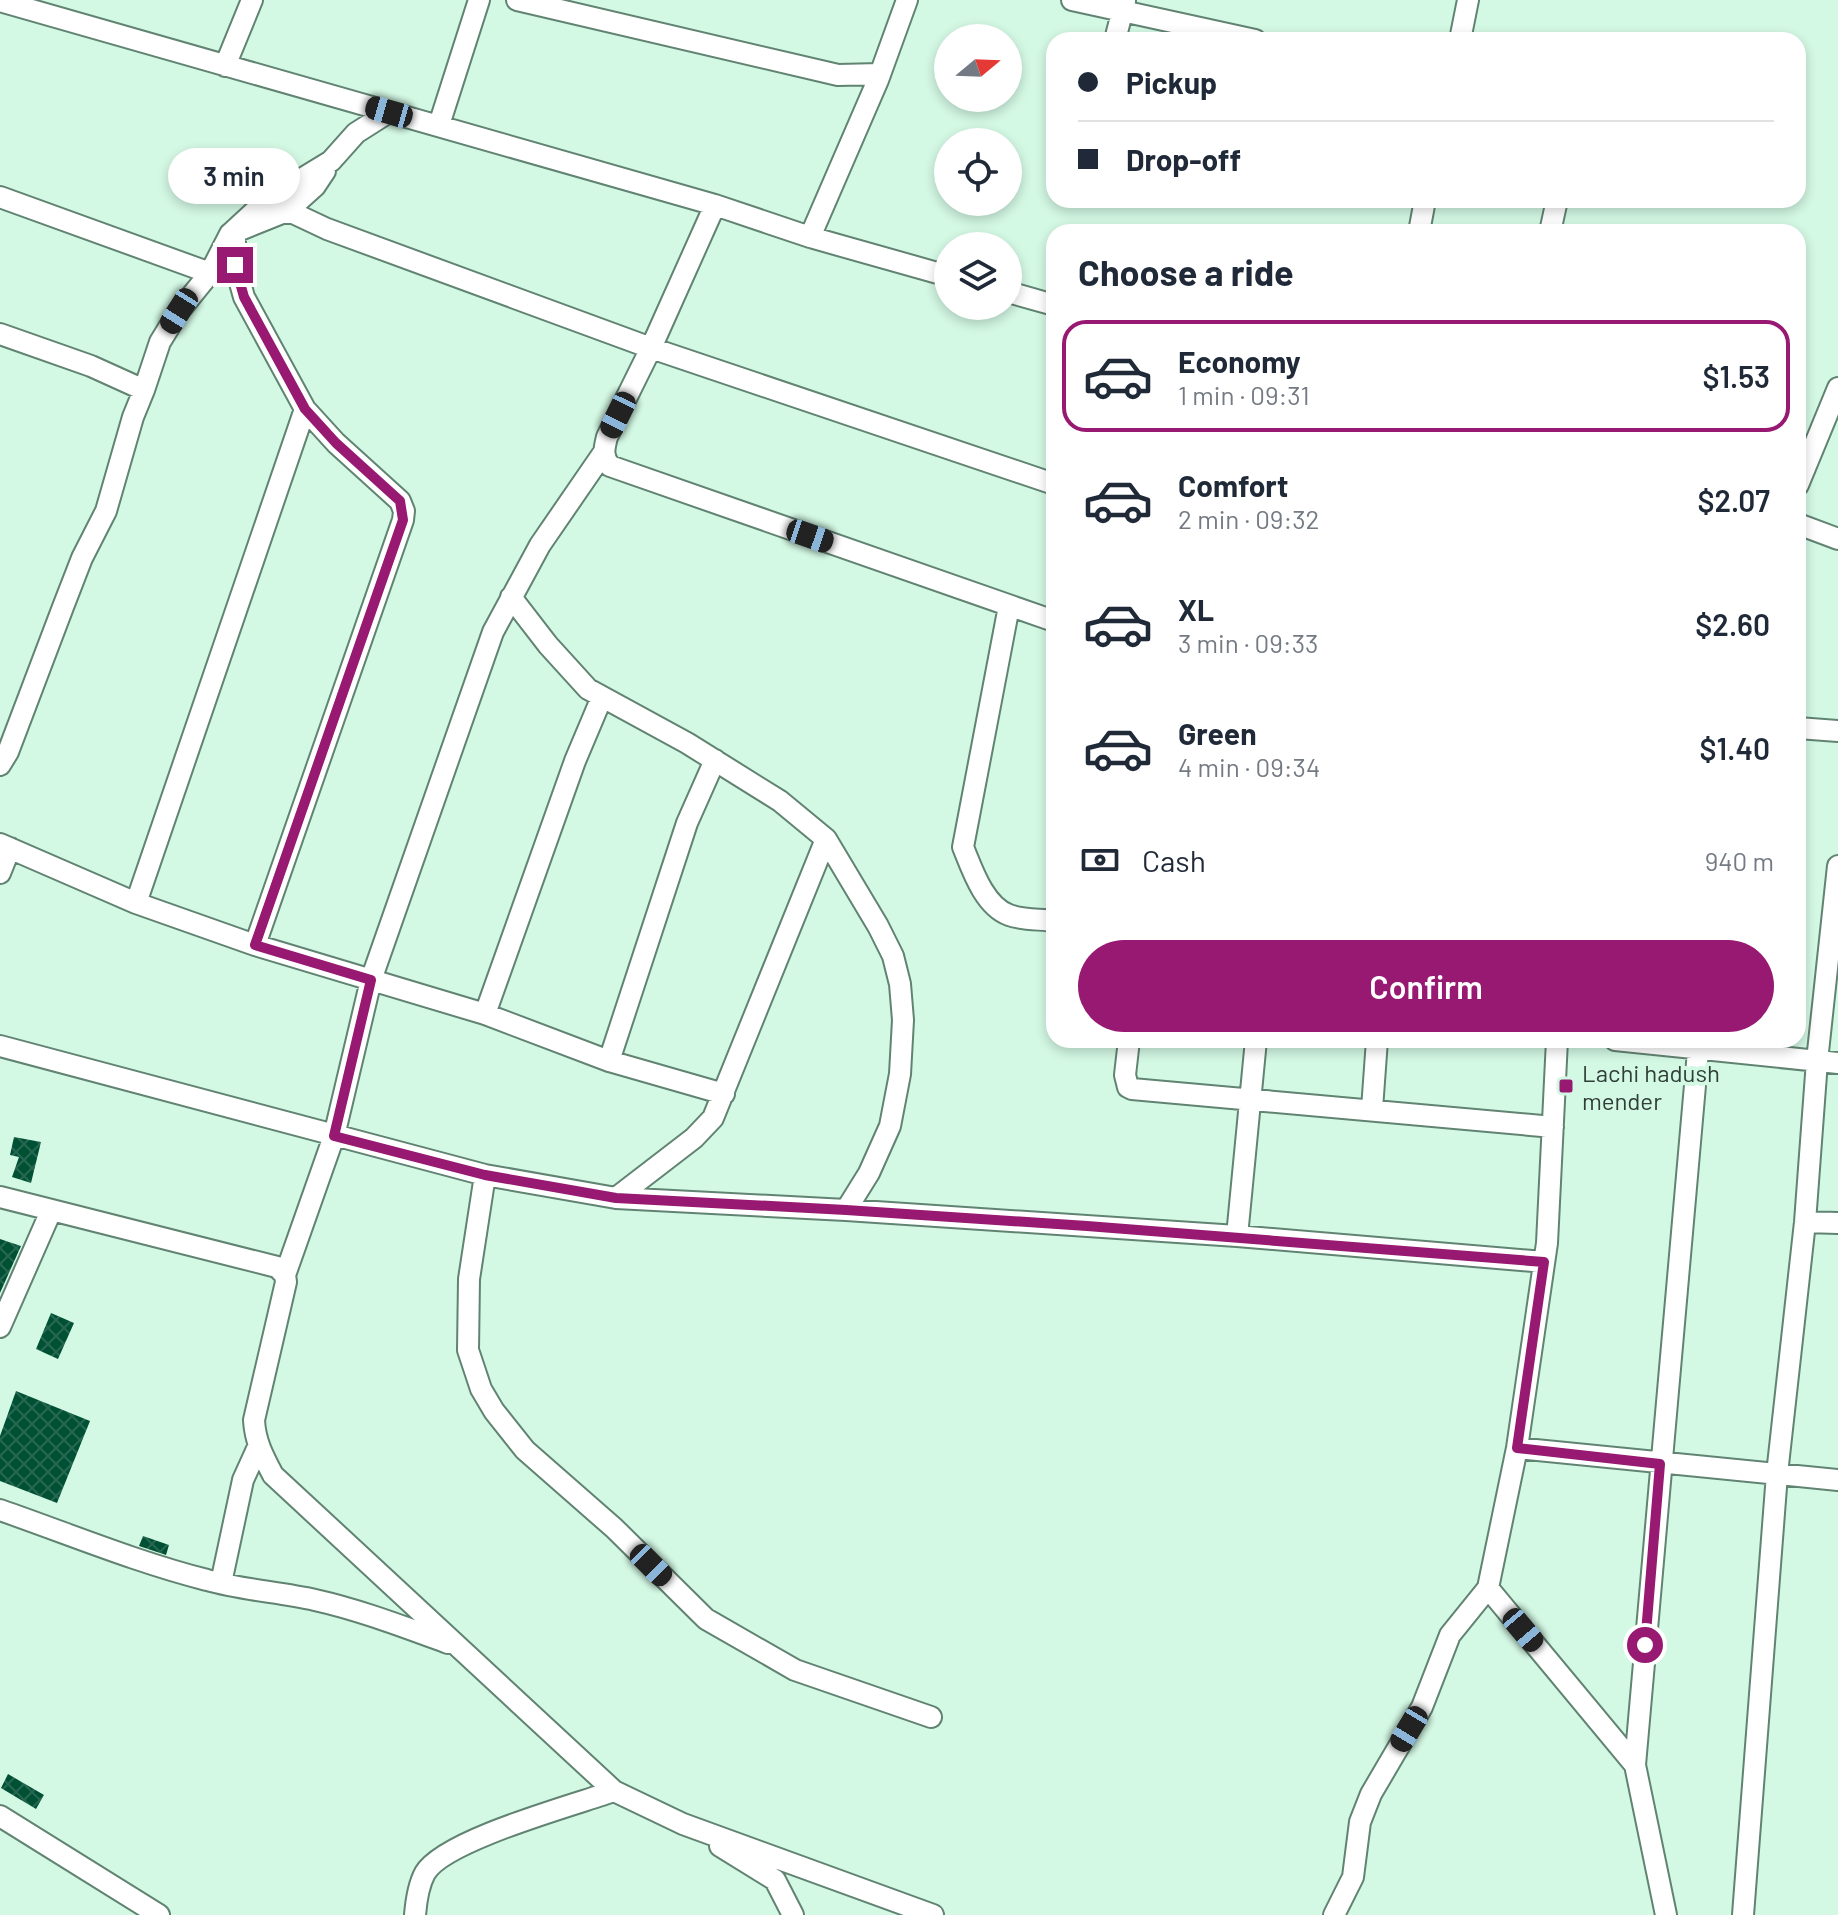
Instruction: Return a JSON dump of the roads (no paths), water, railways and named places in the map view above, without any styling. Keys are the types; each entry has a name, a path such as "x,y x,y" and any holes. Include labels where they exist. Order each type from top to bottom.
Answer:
{"street":[{"path":"225,66 252,0"},
{"path":"439,125 479,0"},
{"path":"517,0 838,75 880,74"},
{"path":"810,237 880,74 907,0"},
{"path":"1072,0 1124,6 1224,32"},
{"path":"1462,32 1468,0"},
{"path":"0,1 715,205 810,237 934,272"},
{"path":"1117,32 1124,6"},
{"path":"285,213 315,186 331,161 356,133 389,112"},
{"path":"0,765 8,752 82,558 106,511 133,417 160,342 179,311 210,273 232,233 267,200 331,161"},
{"path":"0,197 210,273"},
{"path":"715,205 607,437 604,452 610,466 1046,618"},
{"path":"232,233 285,213 293,213 327,229 651,348 1046,481"},
{"path":"232,233 235,265 244,297 305,409 336,443 400,501 403,520 255,945"},
{"path":"1022,296 1046,303"},
{"path":"0,334 91,366 144,390"},
{"path":"1806,466 1836,397"},
{"path":"136,903 305,409"},
{"path":"604,452 540,545 493,632 371,980 334,1136 285,1275 286,1282 254,1420 258,1447 273,1475 283,1485 614,1791 683,1824 933,1915"},
{"path":"1806,527 1838,539"},
{"path":"511,597 588,689 715,760 780,801 826,839 878,926 893,956 900,984 903,1020 900,1074 890,1126 869,1173 846,1210"},
{"path":"1009,606 963,847 989,899 1007,915 1046,920"},
{"path":"485,1014 575,761 602,697"},
{"path":"1806,729 1838,731"},
{"path":"609,1061 687,823 715,760"},
{"path":"616,1198 694,1138 713,1118 826,839"},
{"path":"0,873 5,846 136,903 255,945 485,1014 609,1061 724,1094"},
{"path":"1743,1915 1777,1474 1805,1222 1817,1061 1838,866"},
{"path":"0,1046 485,1175 616,1198 1237,1236 1544,1262"},
{"path":"1128,1048 1125,1075 1128,1087 1132,1089 1553,1127"},
{"path":"1237,1236 1255,1048"},
{"path":"1372,1109 1376,1048"},
{"path":"1334,1915 1353,1877 1360,1822 1371,1794 1422,1707 1450,1635 1488,1588 1517,1448 1547,1243 1557,1048"},
{"path":"1666,1915 1635,1765 1698,1048"},
{"path":"1726,1048 1838,1063"},
{"path":"485,1175 469,1279 468,1350 481,1389 525,1450 614,1528 706,1619 795,1670 931,1717"},
{"path":"0,1197 277,1267 285,1275"},
{"path":"0,1327 51,1211"},
{"path":"1805,1222 1838,1223"},
{"path":"221,1583 243,1480 258,1447"},
{"path":"1517,1448 1838,1480"},
{"path":"0,1510 96,1546 221,1583 358,1611 456,1646"},
{"path":"1488,1588 1635,1765"},
{"path":"415,1915 424,1873 441,1856 471,1841 614,1791"},
{"path":"0,1816 159,1915"},
{"path":"683,1824 775,1880 793,1915"}],"place":[{"name":"Lachi hadush mender","path":"1566,1086"}]}
